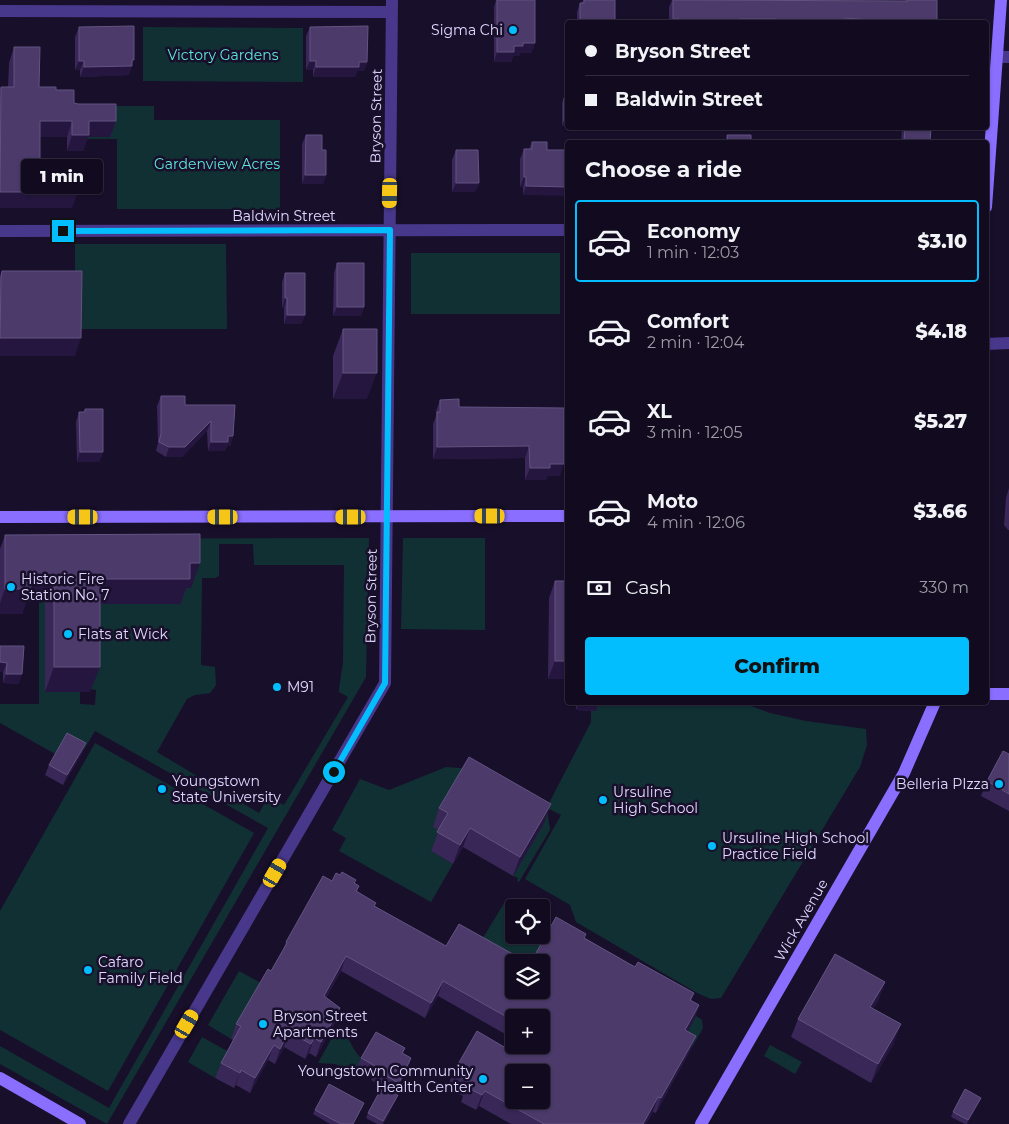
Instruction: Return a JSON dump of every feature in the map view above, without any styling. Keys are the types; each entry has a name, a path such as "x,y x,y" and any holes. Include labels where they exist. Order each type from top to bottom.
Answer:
{"street":[{"path":"989,181 1003,57 1001,0"},
{"path":"0,11 392,6"},
{"name":"Bryson Street","path":"129,1124 385,683 392,6"},
{"name":"Baldwin Street","path":"0,231 565,230"},
{"path":"989,344 1009,344"},
{"path":"0,517 565,516"},
{"path":"989,694 1009,694"},
{"name":"Wick Avenue","path":"702,1124 904,773 935,705"},
{"path":"0,1078 80,1124"}],"green space":[{"name":"Victory Gardens","path":"143,27 303,28 303,82 143,81"},
{"name":"Gardenview Acres","path":"73,106 154,106 154,120 280,120 280,209 117,209 117,139 73,139"},
{"path":"75,244 226,244 227,329 75,329"},
{"path":"411,253 560,253 560,314 411,314"},
{"path":"369,538 366,677 107,1124 0,1064 0,1046 109,1108 268,828 95,731 82,753 57,755 0,723 0,704 39,704 39,539","holes":["219,544 253,544 254,565 344,565 343,662 339,692 348,697 284,805 268,797 259,813 157,752 187,699 195,695 210,693 216,685 215,667 201,665 202,578 215,578 219,576","191,559 191,588 181,588 91,604 90,689 96,690 95,705 80,704 80,692 45,692 46,615"]},
{"path":"403,538 485,538 485,630 401,629"},
{"path":"596,705 748,705 770,713 806,721 866,729 867,745 860,767 721,998 711,999 697,993 576,922 570,905 525,879 561,815 547,808 550,830 519,882 517,881 518,878 513,876 544,823 547,807 591,722 591,711 596,711"},
{"name":"Cafaro Family Field","path":"95,743 254,833 108,1091 0,1030 0,911"},
{"path":"446,767 465,770 433,826 442,832 431,851 453,864 431,902 339,851 346,838 332,830 360,779 389,790"},
{"path":"505,902 505,944 545,944 539,954 505,954 505,959 475,951"},
{"path":"550,925 555,928 550,936"},
{"path":"239,971 261,983 231,1039 208,1025"},
{"path":"696,1016 702,1020 703,1028 690,1051 680,1045"},
{"path":"339,1025 362,1059 360,1067 351,1070 335,1064 318,1063"},
{"path":"202,1037 229,1052 215,1078 188,1062"},
{"path":"770,1045 802,1062 795,1074 764,1056"}],"building":[{"name":"Sigma Chi","path":"497,0 535,0 535,43 523,43 523,46 514,46 514,52 497,52"},
{"path":"584,0 615,0 615,20 580,20 580,3 584,3"},
{"path":"673,0 937,0 937,20 844,18 844,20 673,19"},
{"path":"134,26 134,60 132,60 132,66 84,67 84,61 79,61 79,27"},
{"path":"368,26 367,62 359,62 359,67 316,67 316,61 310,61 310,27"},
{"path":"14,47 40,47 39,87 56,87 56,90 74,90 74,103 78,104 116,104 116,121 89,121 89,135 72,135 72,121 40,121 40,166 78,166 78,192 0,192 1,87 14,87"},
{"path":"564,98 565,98 565,121"},
{"path":"905,130 931,130 930,140 904,140"},
{"path":"306,135 322,135 322,150 326,150 326,175 305,175"},
{"path":"727,135 751,135 751,140 728,140"},
{"path":"532,142 547,142 547,150 565,150 565,187 526,186 526,177 524,177 524,149 532,149"},
{"path":"456,150 478,150 479,183 456,183"},
{"path":"337,263 364,263 364,307 337,307"},
{"path":"2,271 82,271 81,338 0,338"},
{"path":"285,273 305,273 305,315 287,315"},
{"path":"343,329 377,329 377,373 343,373"},
{"path":"161,396 185,396 185,405 235,405 233,436 228,436 228,442 211,442 211,421 185,447 169,447 159,442 161,434"},
{"path":"459,399 459,407 564,408 564,464 550,464 550,468 530,468 529,446 437,447 437,412 440,412 440,400"},
{"path":"85,409 103,409 103,452 80,452 79,412 85,412"},
{"path":"200,534 200,563 190,563 190,579 100,579 100,667 54,667 54,577 31,577 31,589 5,589 5,535"},
{"path":"555,581 565,581 565,661 555,661"},
{"path":"0,646 24,646 22,674 6,674 7,663 0,662"},
{"path":"67,733 86,743 67,775 49,765"},
{"path":"1003,751 1009,754 1009,794 987,781"},
{"path":"469,757 551,804 520,857 470,828 460,845 437,832 448,813 439,808"},
{"path":"342,872 356,880 354,883 359,886 356,891 376,903 374,906 446,946 459,924 513,954 505,954 505,999 550,999 550,954 535,954 541,944 550,944 550,928 556,917 586,934 584,938 635,967 638,962 694,993 690,1000 699,1005 685,1030 696,1036 661,1098 658,1097 643,1124 544,1124 517,1109 550,1109 550,1064 505,1064 505,1102 485,1091 482,1095 466,1087 469,1082 453,1073 477,1031 505,1048 505,1054 550,1054 550,1009 505,1009 505,1016 443,981 431,1003 346,956 324,996 340,1008 321,1042 314,1038 311,1044 289,1032 280,1049 274,1045 255,1078 241,1070 240,1073 221,1063 241,1026 236,1024 268,969 271,971 323,876 332,881 336,873 340,875"},
{"path":"835,954 885,982 870,1007 901,1024 878,1064 798,1019"},
{"path":"376,1032 405,1048 402,1053 411,1058 399,1083 375,1070 377,1067 361,1058"},
{"path":"329,1084 364,1103 353,1124 341,1124 315,1110"},
{"path":"382,1087 398,1095 383,1121 368,1113"},
{"path":"965,1089 981,1098 968,1120 953,1112"}],"place":[{"name":"Sigma Chi","path":"513,30"},
{"name":"Historic Fire Station No. 7","path":"11,587"},
{"name":"Flats at Wick","path":"68,634"},
{"name":"M91","path":"277,687"},
{"name":"Belleria PIzza","path":"999,784"},
{"name":"Youngstown State University","path":"162,789"},
{"name":"Ursuline High School","path":"603,800"},
{"name":"Ursuline High School Practice Field","path":"712,846"},
{"name":"Cafaro Family Field","path":"88,970"},
{"name":"Bryson Street Apartments","path":"263,1024"},
{"name":"Youngstown Community Health Center","path":"483,1079"}],"route":[{"path":"63,231 390,230 385,683 334,772"}]}
